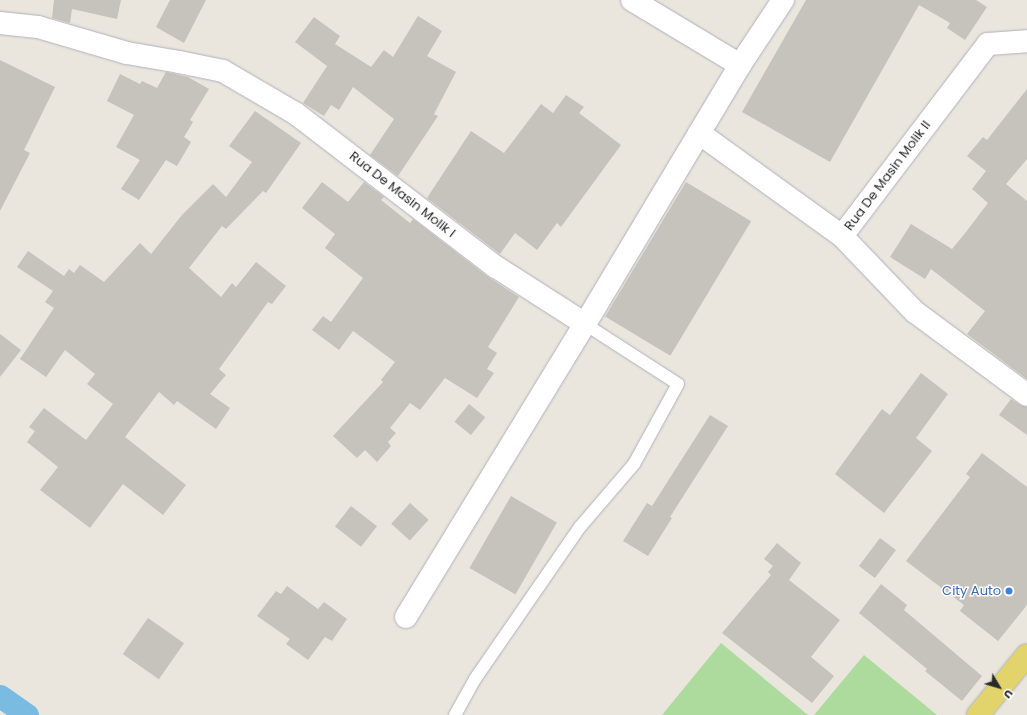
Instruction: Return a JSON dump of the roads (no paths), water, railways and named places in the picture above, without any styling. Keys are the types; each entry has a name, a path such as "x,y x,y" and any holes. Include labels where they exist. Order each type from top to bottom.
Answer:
{"main road":[{"path":"978,715 1027,655"}],"street":[{"path":"632,0 740,65"},
{"path":"406,617 585,324 740,65 782,0"},
{"name":"Rua De Masin Molik I","path":"0,23 38,27 127,53 223,71 295,114 496,267 585,324"},
{"name":"Rua De Masin Molik II","path":"699,133 842,236 988,44 1027,41"},
{"path":"842,236 915,312 1027,395"}],"lane":[{"path":"455,715 475,679 580,527 634,464 678,384 585,324"}],"waterway":[{"path":"0,696 27,715"}],"place":[{"name":"City Auto","path":"1009,591"}]}
